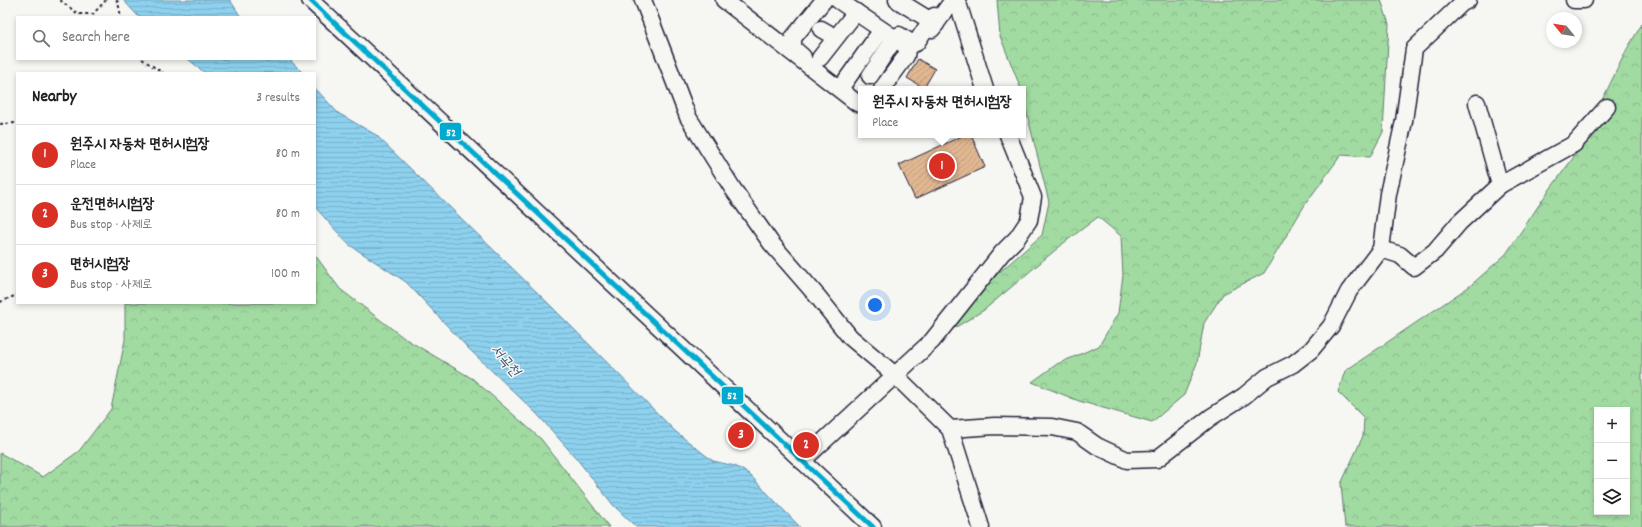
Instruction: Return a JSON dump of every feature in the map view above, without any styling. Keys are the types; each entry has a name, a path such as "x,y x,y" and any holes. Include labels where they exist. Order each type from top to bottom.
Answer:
{"street":[{"path":"310,0 873,527"},
{"path":"643,0 688,117 733,189 770,243 818,297 850,337 895,375 950,429 981,527"},
{"path":"724,0 844,94 858,102"},
{"path":"730,0 772,34 779,36 790,31 817,0"},
{"path":"824,0 793,38 792,42 795,50 823,46 847,9"},
{"path":"838,0 847,9 906,46 907,53 884,86"},
{"path":"897,0 935,20"},
{"path":"909,0 935,20"},
{"path":"847,9 913,44 916,43 953,0"},
{"path":"957,0 984,86"},
{"path":"950,429 995,426 1052,427 1077,432 1097,446 1127,460 1156,459 1211,417 1244,396 1267,377 1293,364 1311,350 1331,326 1349,291 1381,249 1388,194 1404,122 1414,49 1462,3 1468,0"},
{"path":"1574,0 1584,0"},
{"path":"891,86 935,20"},
{"path":"842,86 859,53 876,38"},
{"path":"876,72 895,38"},
{"path":"823,46 842,86 858,97"},
{"path":"1477,103 1500,185"},
{"path":"1381,249 1400,255 1414,267 1434,251 1459,224 1500,185 1574,144 1608,107"},
{"path":"802,461 932,341 1002,253 1017,238 1029,220 1033,197 1009,138"}],"path":[{"path":"60,0 78,14 93,14 106,0"},
{"path":"116,0 118,2 120,16"},
{"path":"144,60 162,72"},
{"path":"0,124 16,123"},
{"path":"0,302 16,295"}],"green space":[{"path":"997,0 1381,0 1389,24 1383,132 1370,157 1341,155 1306,203 1264,273 1223,294 1204,323 1197,363 1184,395 1152,422 1079,401 1032,382 1057,364 1099,346 1118,313 1123,275 1121,236 1098,217 1065,242 984,310 943,335 961,306 1042,235 1049,202 1026,110 1026,86 1020,86 1000,36"},
{"path":"1642,24 1642,527 1345,527 1341,484 1363,436 1364,418 1338,392 1345,371 1470,286 1506,254 1545,196 1576,154 1627,49"},
{"path":"316,256 340,289 404,338 473,379 541,439 609,527 0,527 0,453 43,477 79,451 111,409 125,340 125,304 316,304"}],"water":[{"path":"123,0 230,0 240,16 138,16"},
{"path":"189,60 290,60 302,72 204,72"},
{"name":"서곡천","path":"316,89 338,113 376,135 550,305 676,432 713,461 735,466 749,474 800,527 636,527 614,506 576,458 537,414 468,348 406,282 348,244 316,208"}],"building":[{"path":"918,59 935,69 925,86 921,86 907,78"},
{"path":"958,138 972,138 985,167 915,199 899,165"}],"transit line":[{"name":"52","path":"310,0 873,527"}],"place":[{"name":"원주시 자동차 면허시험장","path":"942,166"},
{"name":"면허시험장","path":"741,435"},
{"name":"운전면허시험장","path":"806,445"}]}
